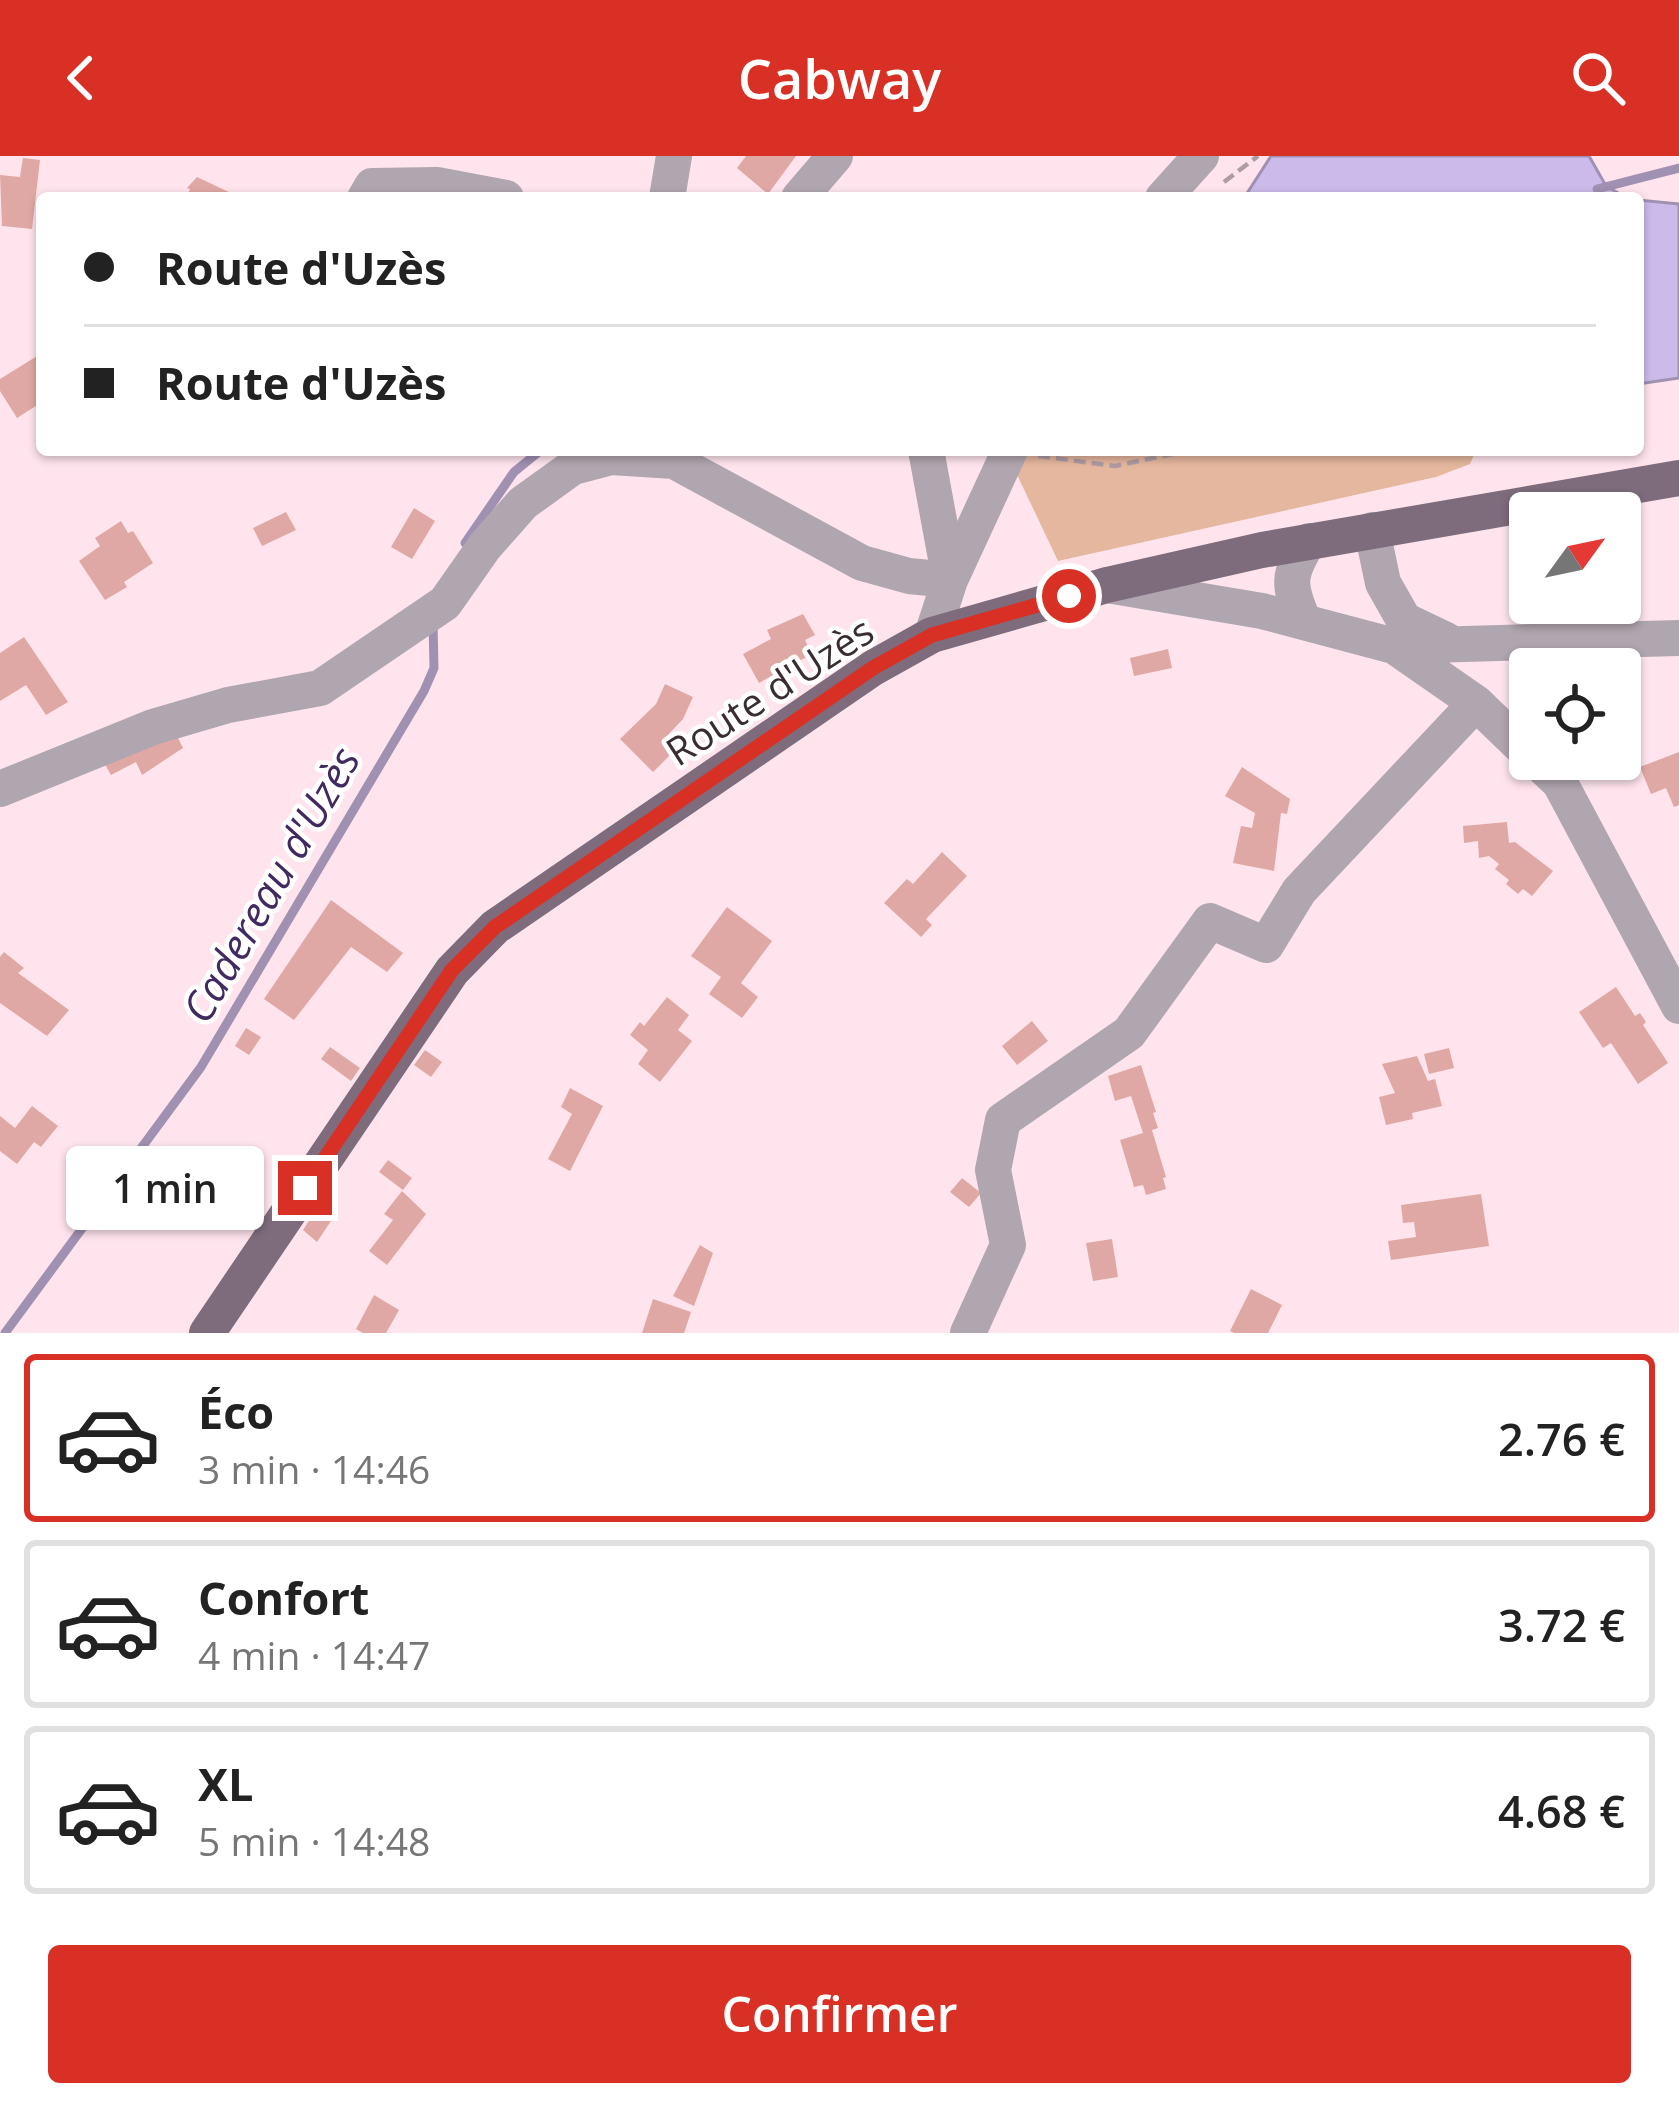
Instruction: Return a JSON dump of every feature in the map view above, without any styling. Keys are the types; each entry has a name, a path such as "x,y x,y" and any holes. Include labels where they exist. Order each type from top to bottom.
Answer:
{"main road":[{"name":"Route d'Uzès","path":"206,1333 452,970 495,927 873,668 932,635 1107,585 1309,541 1679,478"}],"street":[{"path":"668,192 674,156"},
{"path":"805,192 835,156"},
{"path":"1173,192 1209,171"},
{"path":"368,192 372,186 437,185 474,192"},
{"path":"0,789 153,727 228,705 320,688 433,611 523,503 573,467 604,456"},
{"path":"675,456 862,563 908,576 957,564"},
{"path":"928,456 957,564"},
{"path":"944,456 957,564"},
{"path":"932,635 957,564 1007,456"},
{"path":"1372,530 1383,583 1404,620 1455,644"},
{"path":"1304,622 1290,588 1294,565 1309,541"},
{"path":"1341,632 1363,620 1378,600 1383,583"},
{"path":"1107,585 1262,610 1394,646 1679,638"},
{"path":"1394,646 1476,703 1509,735"},
{"path":"968,1333 1008,1245 993,1170 1003,1120 1129,1033 1210,921 1266,945 1299,891 1476,703"},
{"path":"1557,780 1679,1006"}],"path":[{"path":"1209,171 1258,156"},
{"path":"1075,456 1074,460 1115,466 1163,456"}],"shaded area":[{"path":"1271,156 1589,156 1606,186 1616,192 1248,192"},
{"path":"1644,201 1679,204 1679,378 1644,383"},
{"path":"1016,456 1473,456 1470,464 1436,477 1058,561 1012,464"}],"building":[{"path":"746,156 796,156 769,192 737,168"},
{"path":"23,158 40,160 32,229 2,226 0,175 20,177"},
{"path":"197,177 229,192 189,192"},
{"path":"36,357 36,406 17,418 0,391 0,379"},
{"path":"414,508 435,521 412,559 391,547"},
{"path":"286,512 296,530 262,546 253,528"},
{"path":"121,521 153,563 105,600 79,561 100,546 95,538"},
{"path":"803,614 815,635 805,640 812,654 759,683 743,654 771,639 767,630"},
{"path":"24,637 68,702 46,715 26,685 0,701 0,653"},
{"path":"1168,649 1172,668 1134,676 1130,658"},
{"path":"665,684 693,697 683,719 665,738 676,749 653,772 620,739 656,704"},
{"path":"175,732 183,748 142,775 136,762 111,775 103,761"},
{"path":"1679,752 1679,805 1674,807 1666,788 1651,794 1641,767"},
{"path":"1242,767 1290,799 1287,814 1281,813 1274,871 1233,863 1241,826 1252,828 1255,813 1225,796"},
{"path":"1507,822 1509,843 1515,842 1553,871 1532,896 1523,889 1518,894 1506,884 1509,880 1495,869 1499,864 1489,856 1479,858 1478,841 1464,843 1463,826"},
{"path":"942,852 967,876 926,919 932,925 921,937 884,903 907,879 913,884"},
{"path":"331,900 403,953 387,972 351,947 294,1020 264,999"},
{"path":"727,907 772,941 741,983 758,997 742,1018 709,994 721,977 691,956"},
{"path":"4,952 24,968 18,973 69,1010 47,1036 0,1003"},
{"path":"1616,987 1635,1016 1640,1013 1668,1063 1638,1084 1611,1043 1603,1048 1579,1012"},
{"path":"667,997 689,1015 678,1030 692,1041 660,1082 638,1064 648,1050 630,1035 640,1022 644,1026"},
{"path":"1032,1021 1048,1041 1017,1065 1002,1046"},
{"path":"246,1028 261,1037 249,1055 235,1046"},
{"path":"330,1047 360,1068 351,1081 321,1059"},
{"path":"1449,1048 1454,1068 1429,1074 1424,1054"},
{"path":"425,1050 442,1062 431,1077 414,1065"},
{"path":"1417,1056 1428,1081 1435,1079 1442,1106 1386,1125 1379,1097 1395,1093 1382,1064"},
{"path":"1141,1065 1156,1112 1158,1128 1152,1130 1166,1177 1166,1189 1146,1195 1143,1185 1134,1187 1120,1140 1143,1133 1131,1096 1115,1101 1108,1076"},
{"path":"570,1088 603,1106 570,1171 548,1159 572,1114 561,1107"},
{"path":"32,1106 58,1126 41,1147 34,1142 17,1164 0,1151 0,1116 15,1128"},
{"path":"388,1160 412,1178 403,1190 379,1172"},
{"path":"962,1178 981,1193 969,1207 950,1192"},
{"path":"402,1191 426,1214 387,1265 369,1251 393,1220 384,1214"},
{"path":"1481,1194 1489,1246 1391,1260 1388,1241 1416,1237 1414,1222 1403,1223 1401,1205"},
{"path":"318,1207 333,1218 317,1242 303,1230"},
{"path":"1112,1239 1118,1277 1093,1281 1086,1243"},
{"path":"700,1245 713,1253 694,1306 673,1296"},
{"path":"1251,1289 1282,1305 1268,1333 1234,1333 1230,1331"},
{"path":"374,1295 399,1310 386,1333 356,1329"},
{"path":"653,1299 691,1312 684,1333 642,1333"}],"waterway":[{"name":"Cadereau d'Uzès","path":"1597,189 1679,168"},
{"name":"Cadereau d'Uzès","path":"465,543 514,472 534,456"},
{"name":"Cadereau d'Uzès","path":"5,1333 201,1067 424,691 434,668 433,623"}],"route":[{"path":"305,1188 452,970 495,927 873,668 932,635 1069,596"}]}
